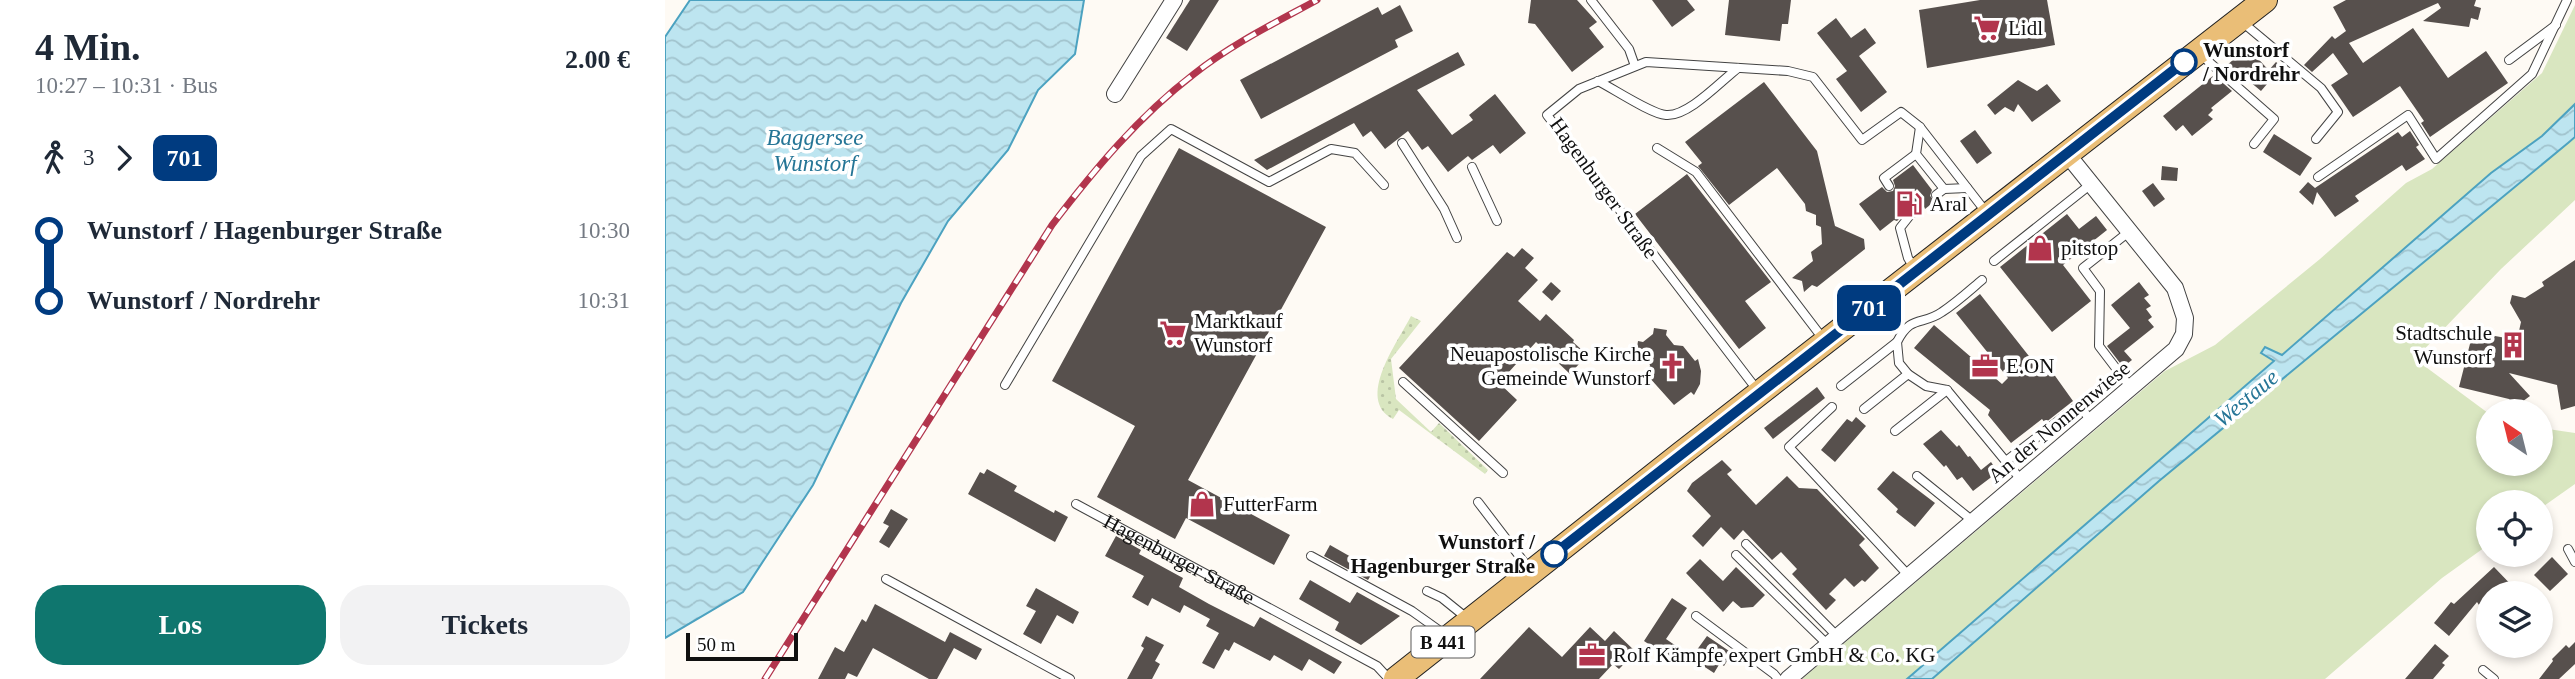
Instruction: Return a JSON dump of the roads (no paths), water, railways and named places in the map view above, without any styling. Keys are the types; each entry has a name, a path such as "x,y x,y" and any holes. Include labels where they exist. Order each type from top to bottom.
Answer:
{"main road":[{"name":"B 441","path":"1396,679 2265,0"}],"street":[{"path":"1115,94 1174,0"},
{"name":"An der Nonnenwiese","path":"1788,679 2131,389 2176,349 2184,334 2185,318 2175,288 2067,154"}],"lane":[{"path":"1591,0 1629,49 1635,66"},
{"path":"2318,177 2408,115 2436,159 2532,74 2567,0"},
{"path":"2239,19 2321,88 2338,111 2316,139"},
{"path":"2509,60 2558,23"},
{"path":"2198,52 2274,119 2254,144"},
{"name":"Hagenburger Straße","path":"1760,393 1547,115 1579,89 1646,62 1788,71 1813,78 1862,140 1901,112 1920,127"},
{"path":"1598,81 1668,116 1693,105 1738,68"},
{"path":"1920,127 1916,154 1940,192 1968,188"},
{"path":"1920,127 1989,215"},
{"path":"1005,385 1141,156 1171,129 1269,183 1332,149 1355,153 1384,185"},
{"path":"1402,143 1444,209 1457,238"},
{"path":"1657,148 1696,172 1826,342"},
{"path":"1889,186 1884,178 1916,154"},
{"path":"1472,167 1497,221"},
{"path":"1994,261 2091,184"},
{"path":"1916,271 1908,258 1900,228 1910,213 1919,208"},
{"path":"2130,231 2083,268 2100,291 2099,346 2131,389"},
{"path":"1841,386 1896,342 1903,330 1915,321 1939,315 1982,280"},
{"path":"1896,342 1899,363 1908,374 1926,386 1947,390 2022,481"},
{"path":"1864,409 1908,374"},
{"path":"1403,382 1503,473"},
{"path":"1895,431 1947,390"},
{"path":"2006,461 2079,405 2092,422"},
{"path":"1832,407 1789,447 1910,576"},
{"path":"1917,476 1974,522"},
{"path":"1478,502 1532,572"},
{"name":"Hagenburger Straße","path":"1076,503 1377,666 1388,679"},
{"path":"1747,544 1832,640"},
{"path":"2568,549 2575,562"},
{"path":"1736,555 1832,640"},
{"path":"1311,556 1412,611 1449,638"},
{"path":"886,579 1070,679"},
{"path":"1427,591 1442,598 1471,620"},
{"path":"1696,616 1778,679"},
{"path":"2483,670 2494,679"}],"water":[{"name":"Baggersee Wunstorf","path":"690,0 1084,0 1075,54 1038,90 1008,150 948,221 901,303 813,485 743,592 665,638 665,37"},
{"name":"Westaue","path":"2575,104 2575,137 2159,481 1932,679 1907,679 2274,361 2261,353 2265,347 2282,355 2491,173 2542,136"}],"railway":[{"path":"765,679 1052,225 1084,184 1136,126 1194,74 1239,43 1317,0"}],"place":[{"name":"Lidl","path":"1987,28"},
{"name":"Wunstorf / Nordrehr","path":"2184,62"},
{"name":"Aral","path":"1909,204"},
{"name":"pitstop","path":"2040,248"},
{"name":"Marktkauf Wunstorf","path":"1173,333"},
{"name":"Stadtschule Wunstorf","path":"2513,345"},
{"name":"Neuapostolische Kirche Gemeinde Wunstorf","path":"1672,366"},
{"name":"E.ON","path":"1985,366"},
{"name":"FutterFarm","path":"1202,504"},
{"name":"Wunstorf / Hagenburger Straße","path":"1554,554"},
{"name":"Rolf Kämpfe expert GmbH & Co. KG","path":"1592,655"}]}
